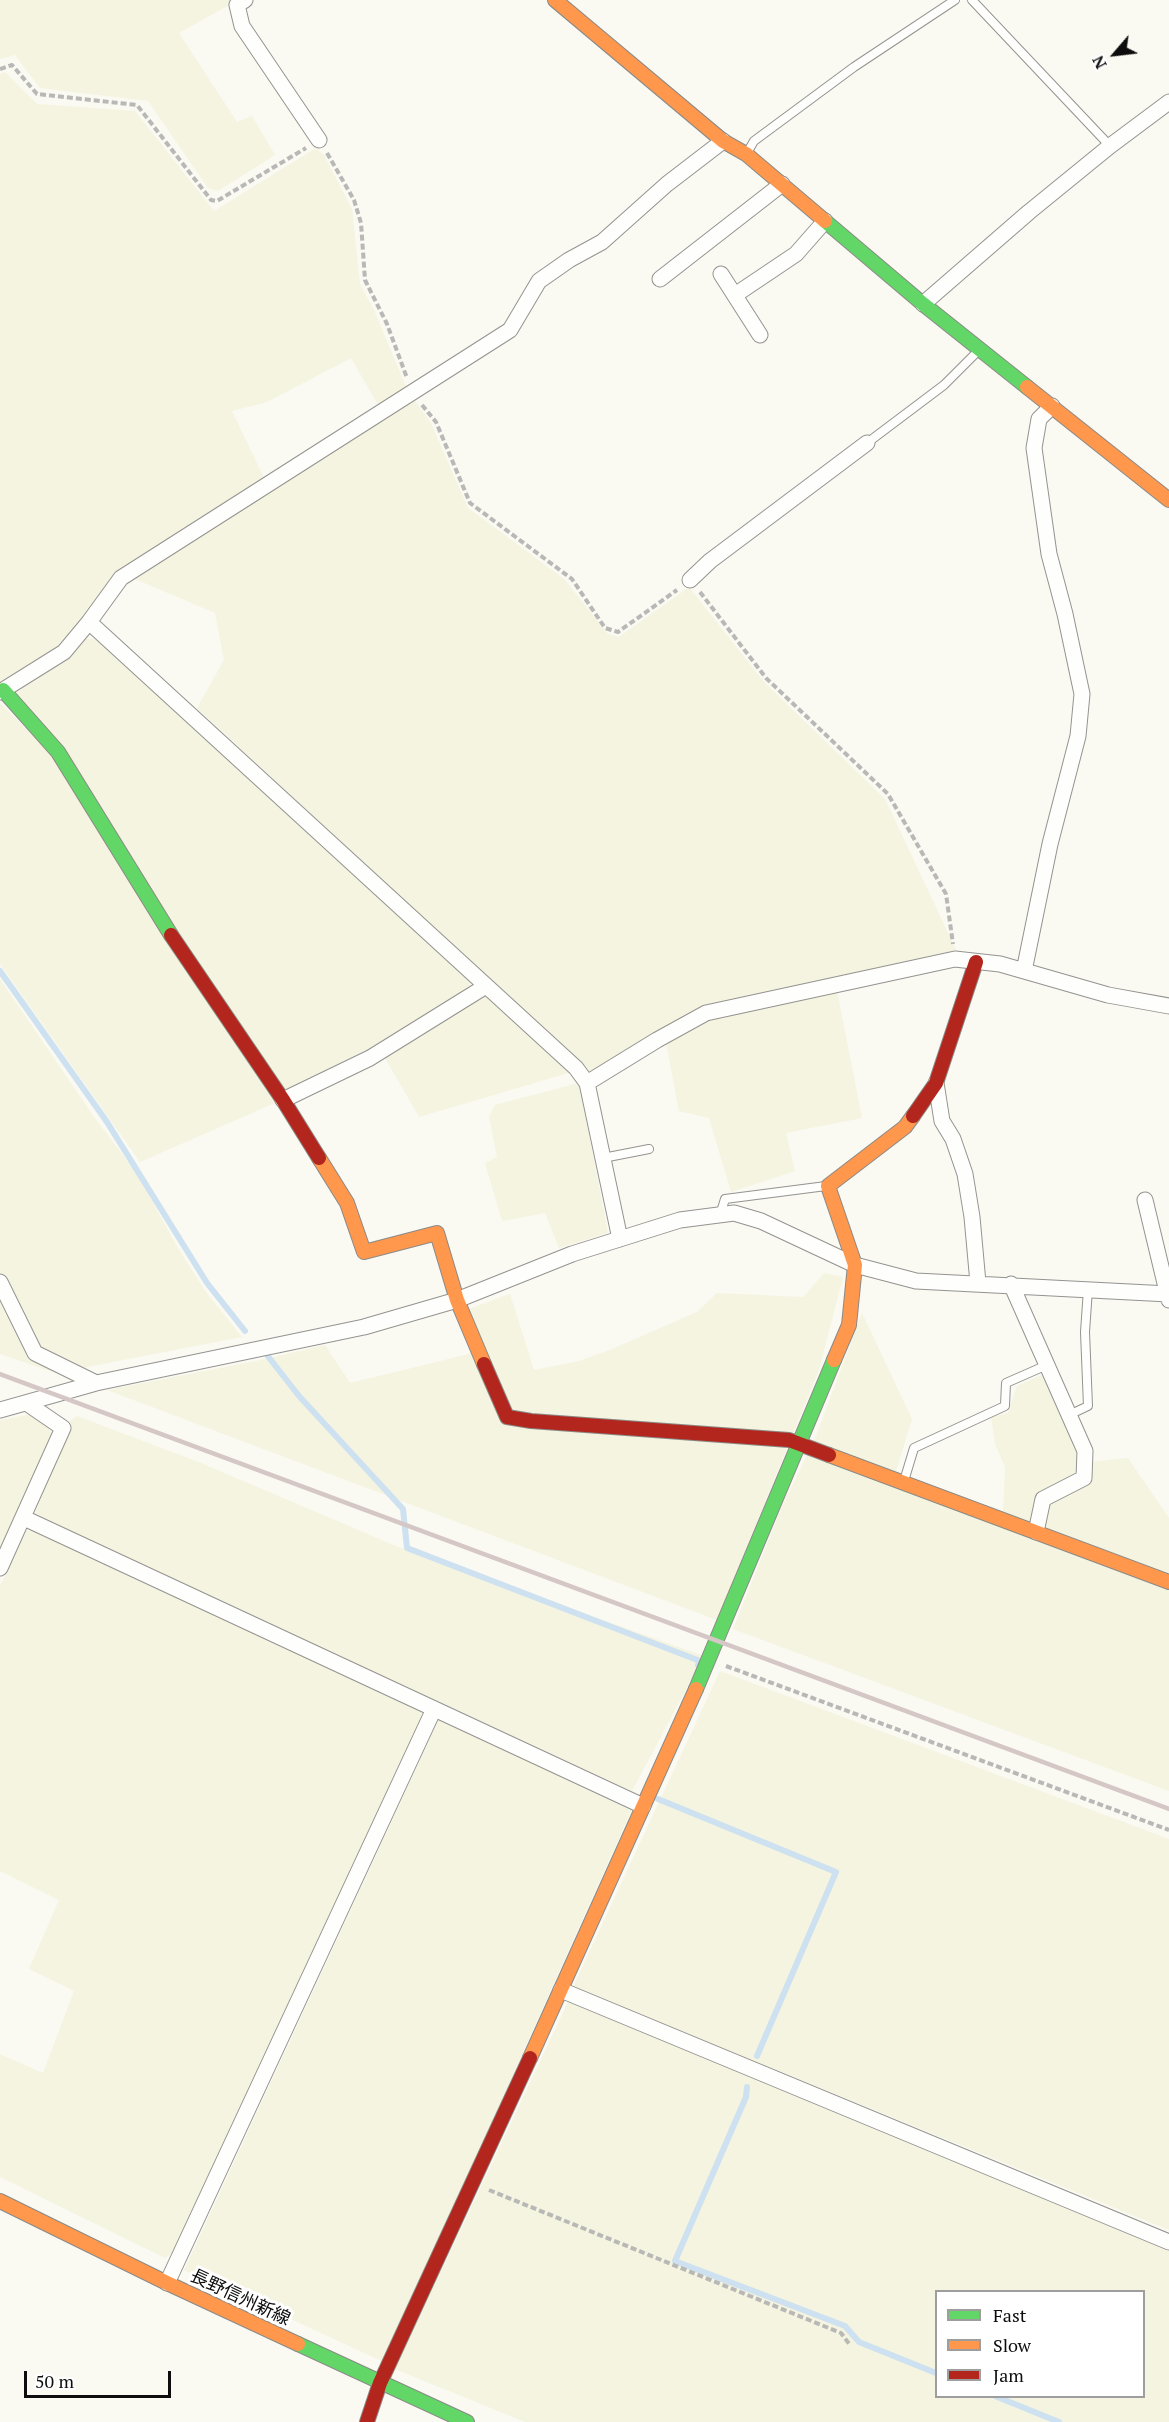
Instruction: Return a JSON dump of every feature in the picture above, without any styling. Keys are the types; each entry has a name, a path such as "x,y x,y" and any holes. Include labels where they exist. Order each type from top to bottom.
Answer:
{"street":[{"path":"245,0 237,5 242,26 319,140"},
{"path":"555,0 723,141 746,154 979,350 1169,500"},
{"path":"923,304 1029,212 1110,146 1169,102"},
{"path":"723,141 667,184 602,242 569,260 539,281 510,330 121,578 64,652 2,691 58,752 172,936 282,1100 347,1203 364,1252 436,1233 458,1300 507,1417 531,1421 789,1440 1169,1582"},
{"path":"660,279 782,184"},
{"path":"735,295 796,255 825,221"},
{"path":"721,274 760,335"},
{"path":"1024,971 1050,844 1078,736 1082,694 1065,614 1049,554 1034,448 1039,419 1052,406"},
{"path":"690,580 710,561 867,443"},
{"path":"88,622 576,1068 586,1083 620,1239"},
{"path":"586,1083 706,1013 955,959 1000,964 1108,995 1169,1006"},
{"path":"367,2422 380,2384 473,2184 709,1659 849,1325 855,1265 828,1186 905,1127 936,1083 976,962"},
{"path":"282,1100 370,1058 486,986"},
{"path":"936,1083 942,1122 953,1139 965,1174 972,1217 978,1282"},
{"path":"0,1410 28,1404 96,1383 364,1327 458,1300 572,1254 680,1220 734,1213 761,1221 855,1265 916,1281 978,1282 1168,1296 1145,1200"},
{"path":"0,1282 35,1353 96,1383"},
{"path":"1011,1284 1085,1451 1084,1478 1043,1499 1036,1532"},
{"path":"0,1569 63,1428 28,1404"},
{"path":"24,1518 643,1806"},
{"path":"167,2283 434,1708"},
{"path":"561,1990 1169,2242"},
{"name":"長野信州新線","path":"0,2201 380,2384 467,2422"}],"lane":[{"path":"746,154 754,141 854,67 955,0"},
{"path":"972,0 1110,146"},
{"path":"867,443 944,385 979,350"},
{"path":"603,1158 649,1149"},
{"path":"720,1215 725,1199 828,1186"},
{"path":"1069,1415 1088,1406 1085,1332 1088,1289"},
{"path":"904,1483 914,1448 1005,1406 1006,1383 1047,1365"}],"path":[{"path":"0,69 12,65 37,94 137,105 211,200 217,201 319,140 354,200 361,223 365,280 387,324 412,391 436,422 470,503 572,579 606,628 618,632 690,580 766,678 888,794 946,894 955,959"},
{"path":"709,1659 1169,1830"},
{"path":"473,2184 841,2333 850,2345"}],"green space":[{"path":"0,0 229,0 231,4 179,33 237,122 252,116 275,155 218,191 208,188 148,101 40,88 15,55 0,59"},
{"path":"5,72 37,104 135,111 214,211 316,148 324,155 352,209 360,284 374,310 407,389 378,405 351,358 267,402 232,411 264,478 130,565 57,650 0,685 0,74"},
{"path":"415,401 431,423 468,508 564,579 608,634 619,637 689,587 764,682 885,799 956,950 703,1009 589,1072 197,708 224,660 215,613 135,579 299,471"},
{"path":"86,638 98,640 470,979 470,988 378,1047 286,1091 16,693 70,657"},
{"path":"0,703 51,753 275,1103 140,1162 0,964"},
{"path":"0,979 94,1117 138,1175 175,1243 205,1291 242,1337 56,1373 0,1354"},
{"path":"837,991 862,1118 786,1133 795,1171 731,1192 709,1118 679,1111 666,1043 709,1018"},
{"path":"483,994 572,1072 419,1117 384,1056"},
{"path":"579,1083 608,1233 559,1248 545,1213 502,1221 485,1163 497,1157 489,1117 495,1105"},
{"path":"824,1273 843,1277 819,1370 717,1620 107,1390 325,1345 350,1383 465,1355 483,1348 469,1309 510,1294 534,1370 579,1361 610,1350 697,1312 717,1293 803,1297"},
{"path":"862,1313 912,1419 895,1475 1003,1513 1005,1467 995,1444 991,1417 1008,1413 1017,1386 1044,1374 1087,1462 1128,1458 1169,1518 1169,1791 733,1629 781,1509 816,1436"},
{"path":"32,1414 42,1420 51,1432 51,1442 0,1550 0,1420"},
{"path":"77,1416 196,1461 396,1546 704,1656 632,1791 34,1516 69,1422"},
{"path":"32,1529 416,1704 423,1716 174,2252 165,2258 0,2177 0,2054 43,2073 74,1991 29,1969 59,1900 0,1871 0,1586 25,1532"},
{"path":"720,1671 1169,1839 1169,2230 573,1987"},
{"path":"439,1719 632,1809 384,2362 184,2270"},
{"path":"568,2002 1169,2251 1169,2422 525,2422 395,2369"}],"waterway":[{"path":"0,971 107,1122 207,1283 245,1331"},
{"path":"267,1355 299,1396 403,1509 407,1548 700,1661 698,1665"},
{"path":"658,1799 836,1872 757,2056"},
{"path":"747,2087 746,2097 675,2261 845,2326 859,2342 935,2373"},
{"path":"1000,2398 1059,2422"}],"railway":[{"path":"0,1374 1169,1809"}],"traffic: fast":[{"path":"825,221 923,304 1027,387"},
{"path":"3,690 58,752 171,935"},
{"path":"696,1689 834,1360"},
{"path":"298,2344 467,2422"}],"traffic: slow":[{"path":"555,0 723,141 746,154 825,221"},
{"path":"1027,387 1169,500"},
{"path":"834,1360 849,1325 855,1265 828,1186 905,1127 913,1116"},
{"path":"319,1158 347,1203 364,1252 437,1233 457,1300 484,1364"},
{"path":"829,1455 1169,1582"},
{"path":"530,2058 696,1689"},
{"path":"0,2201 298,2344"}],"traffic: jam":[{"path":"171,935 283,1100 319,1158"},
{"path":"913,1116 936,1083 976,962"},
{"path":"484,1364 507,1417 531,1421 789,1440 829,1455"},
{"path":"367,2422 380,2383 530,2058"}]}
